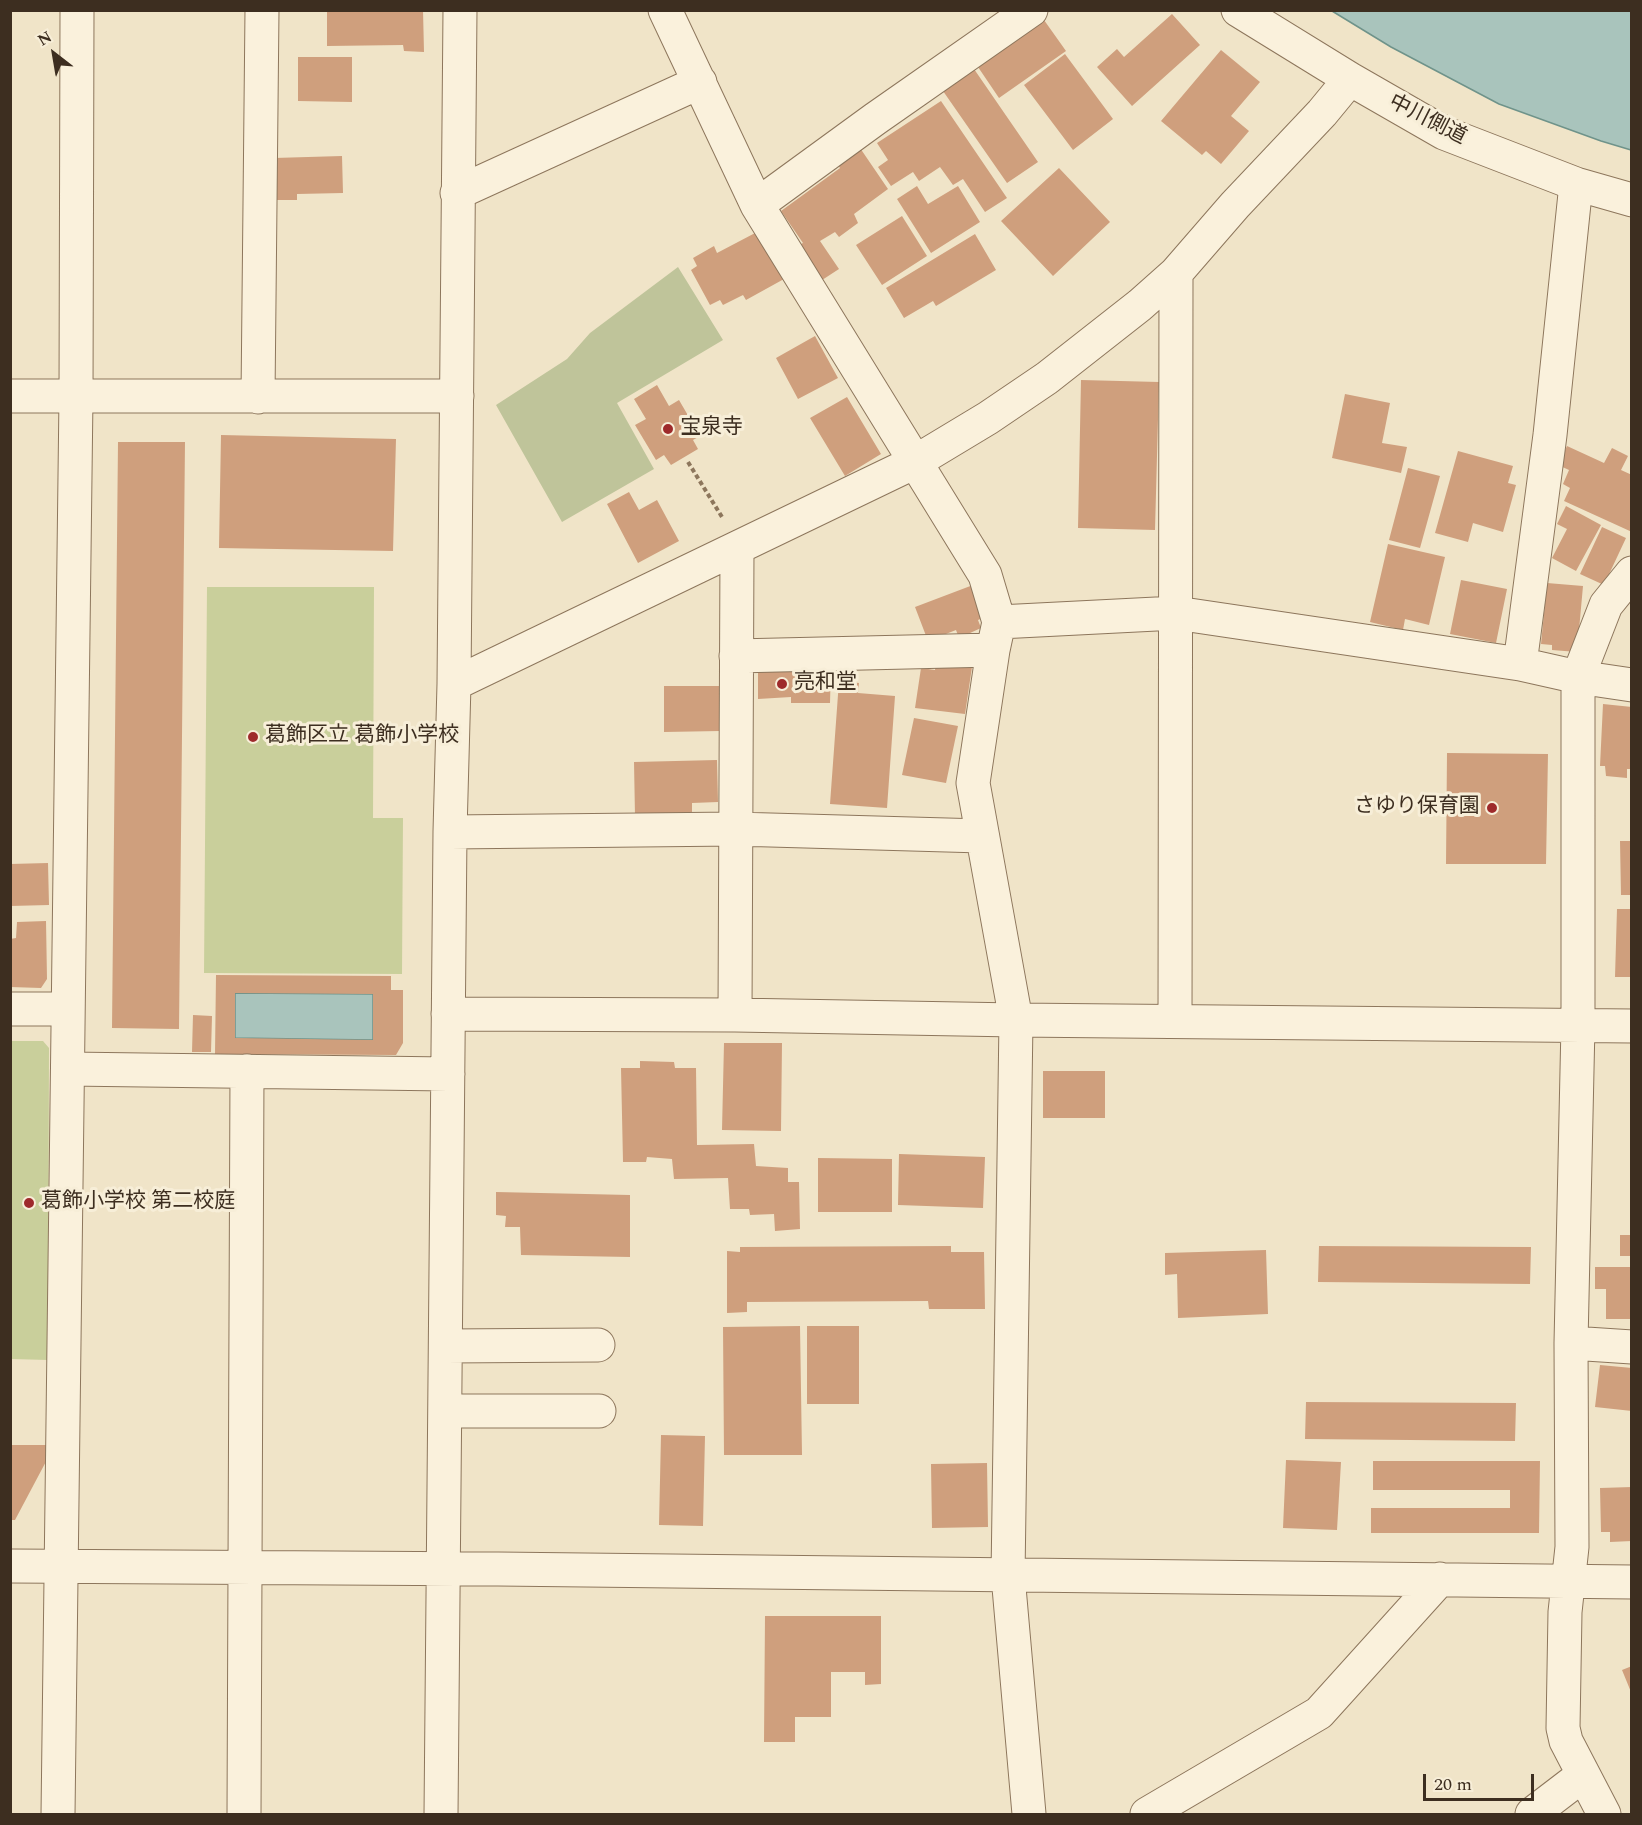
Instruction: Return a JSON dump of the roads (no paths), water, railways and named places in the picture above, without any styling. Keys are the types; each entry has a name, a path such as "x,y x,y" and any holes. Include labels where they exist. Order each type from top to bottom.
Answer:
{"street":[{"path":"58,1815 76,397 77,10"},
{"path":"258,397 262,10"},
{"path":"441,1815 459,10"},
{"path":"665,10 757,205 985,575 996,636 973,783 1016,1020 1008,1576 1029,1815"},
{"path":"757,205 875,118 1031,10"},
{"name":"中川側道","path":"1238,10 1350,79 1444,133 1576,184 1632,200"},
{"path":"454,684 915,462 988,418 1047,378 1140,305 1176,273 1235,205 1322,113 1350,79"},
{"path":"458,193 700,82"},
{"path":"1520,664 1550,435 1576,184"},
{"path":"1175,1021 1176,273"},
{"path":"10,396 456,396"},
{"path":"735,1015 736,656 739,548"},
{"path":"1604,1815 1566,1741 1563,1728 1567,1581 1572,1547 1571,1343 1578,1025 1578,677 1605,605 1632,573"},
{"path":"736,656 996,636 1176,613 1520,664 1578,677 1632,685"},
{"path":"450,832 735,829 982,836"},
{"path":"10,1009 68,1009"},
{"path":"448,1014 735,1015 1632,1026"},
{"path":"68,1069 448,1074"},
{"path":"244,1815 247,1071"},
{"path":"1571,1343 1632,1347"},
{"path":"446,1346 598,1345"},
{"path":"445,1411 599,1411"},
{"path":"10,1566 1632,1582"},
{"path":"1147,1815 1319,1713 1440,1579"},
{"path":"1532,1815 1583,1775"}],"water":[{"path":"1332,11 1631,11 1631,150 1499,104 1391,47"},
{"path":"235,993 373,994 373,1040 235,1038"}],"place":[{"name":"宝泉寺","path":"668,429"},
{"name":"亮和堂","path":"782,684"},
{"name":"葛飾区立 葛飾小学校","path":"253,737"},
{"name":"さゆり保育園","path":"1492,808"},
{"name":"葛飾小学校 第二校庭","path":"29,1203"}]}
